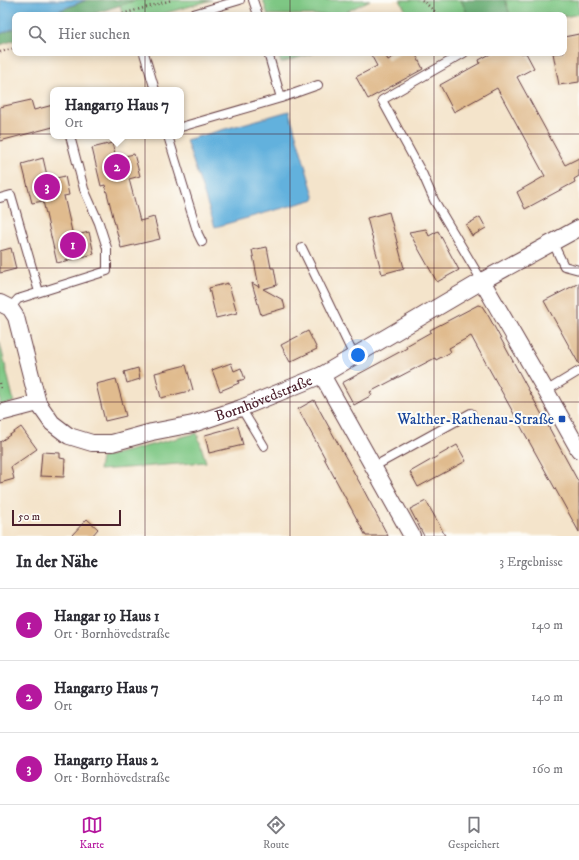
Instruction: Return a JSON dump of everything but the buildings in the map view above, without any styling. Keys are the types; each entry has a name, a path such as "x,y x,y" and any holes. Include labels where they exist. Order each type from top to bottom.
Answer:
{"street":[{"name":"Bornhövedstraße","path":"5,306 16,317 38,403 52,423 69,436 92,443 112,443 152,432 193,424 241,408 322,375 482,281 579,228"},
{"path":"482,281 579,450"},
{"path":"322,375 412,536"},
{"path":"0,413 38,403"}],"lane":[{"path":"200,12 240,0"},
{"path":"253,0 257,12"},
{"path":"145,56 154,87"},
{"path":"269,56 281,98"},
{"path":"459,56 382,100 423,175 434,200 482,281"},
{"path":"184,126 281,98 318,85"},
{"path":"5,306 18,299 107,271 107,248 99,223 84,189 71,139"},
{"path":"169,139 198,234 202,242"},
{"path":"0,198 11,195 39,292"},
{"path":"553,243 564,266 579,270"},
{"path":"302,248 354,356"},
{"path":"546,391 579,372"},
{"path":"241,408 264,446"},
{"path":"374,467 471,413"}],"path":[{"path":"130,12 172,0"},
{"path":"422,0 436,12"},
{"path":"0,52 12,49"},
{"path":"0,383 0,390"}],"green space":[{"path":"87,0 137,0 99,12 56,12"},
{"path":"137,0 212,0 170,12 122,12 120,5"},
{"path":"263,0 370,0 346,12 267,12"},
{"path":"400,0 461,0 467,12 406,12"},
{"path":"461,0 505,0 509,12 467,12"},
{"path":"505,0 579,0 579,14 567,16 567,12 509,12"},
{"path":"12,29 12,41 0,45 0,34"},
{"path":"279,56 304,56 281,63"},
{"path":"0,343 14,402 0,405"},
{"path":"197,433 206,462 99,470 101,458"}],"water":[{"path":"0,0 86,0 56,12 12,12 12,29 0,34"},
{"path":"289,111 315,199 215,227 186,140"}],"place":[{"name":"Hangar19 Haus 7","path":"117,167"},
{"name":"Hangar19 Haus 2","path":"47,187"},
{"name":"Hangar 19 Haus 1","path":"73,245"},
{"name":"Walther-Rathenau-Straße","path":"562,419"}]}
